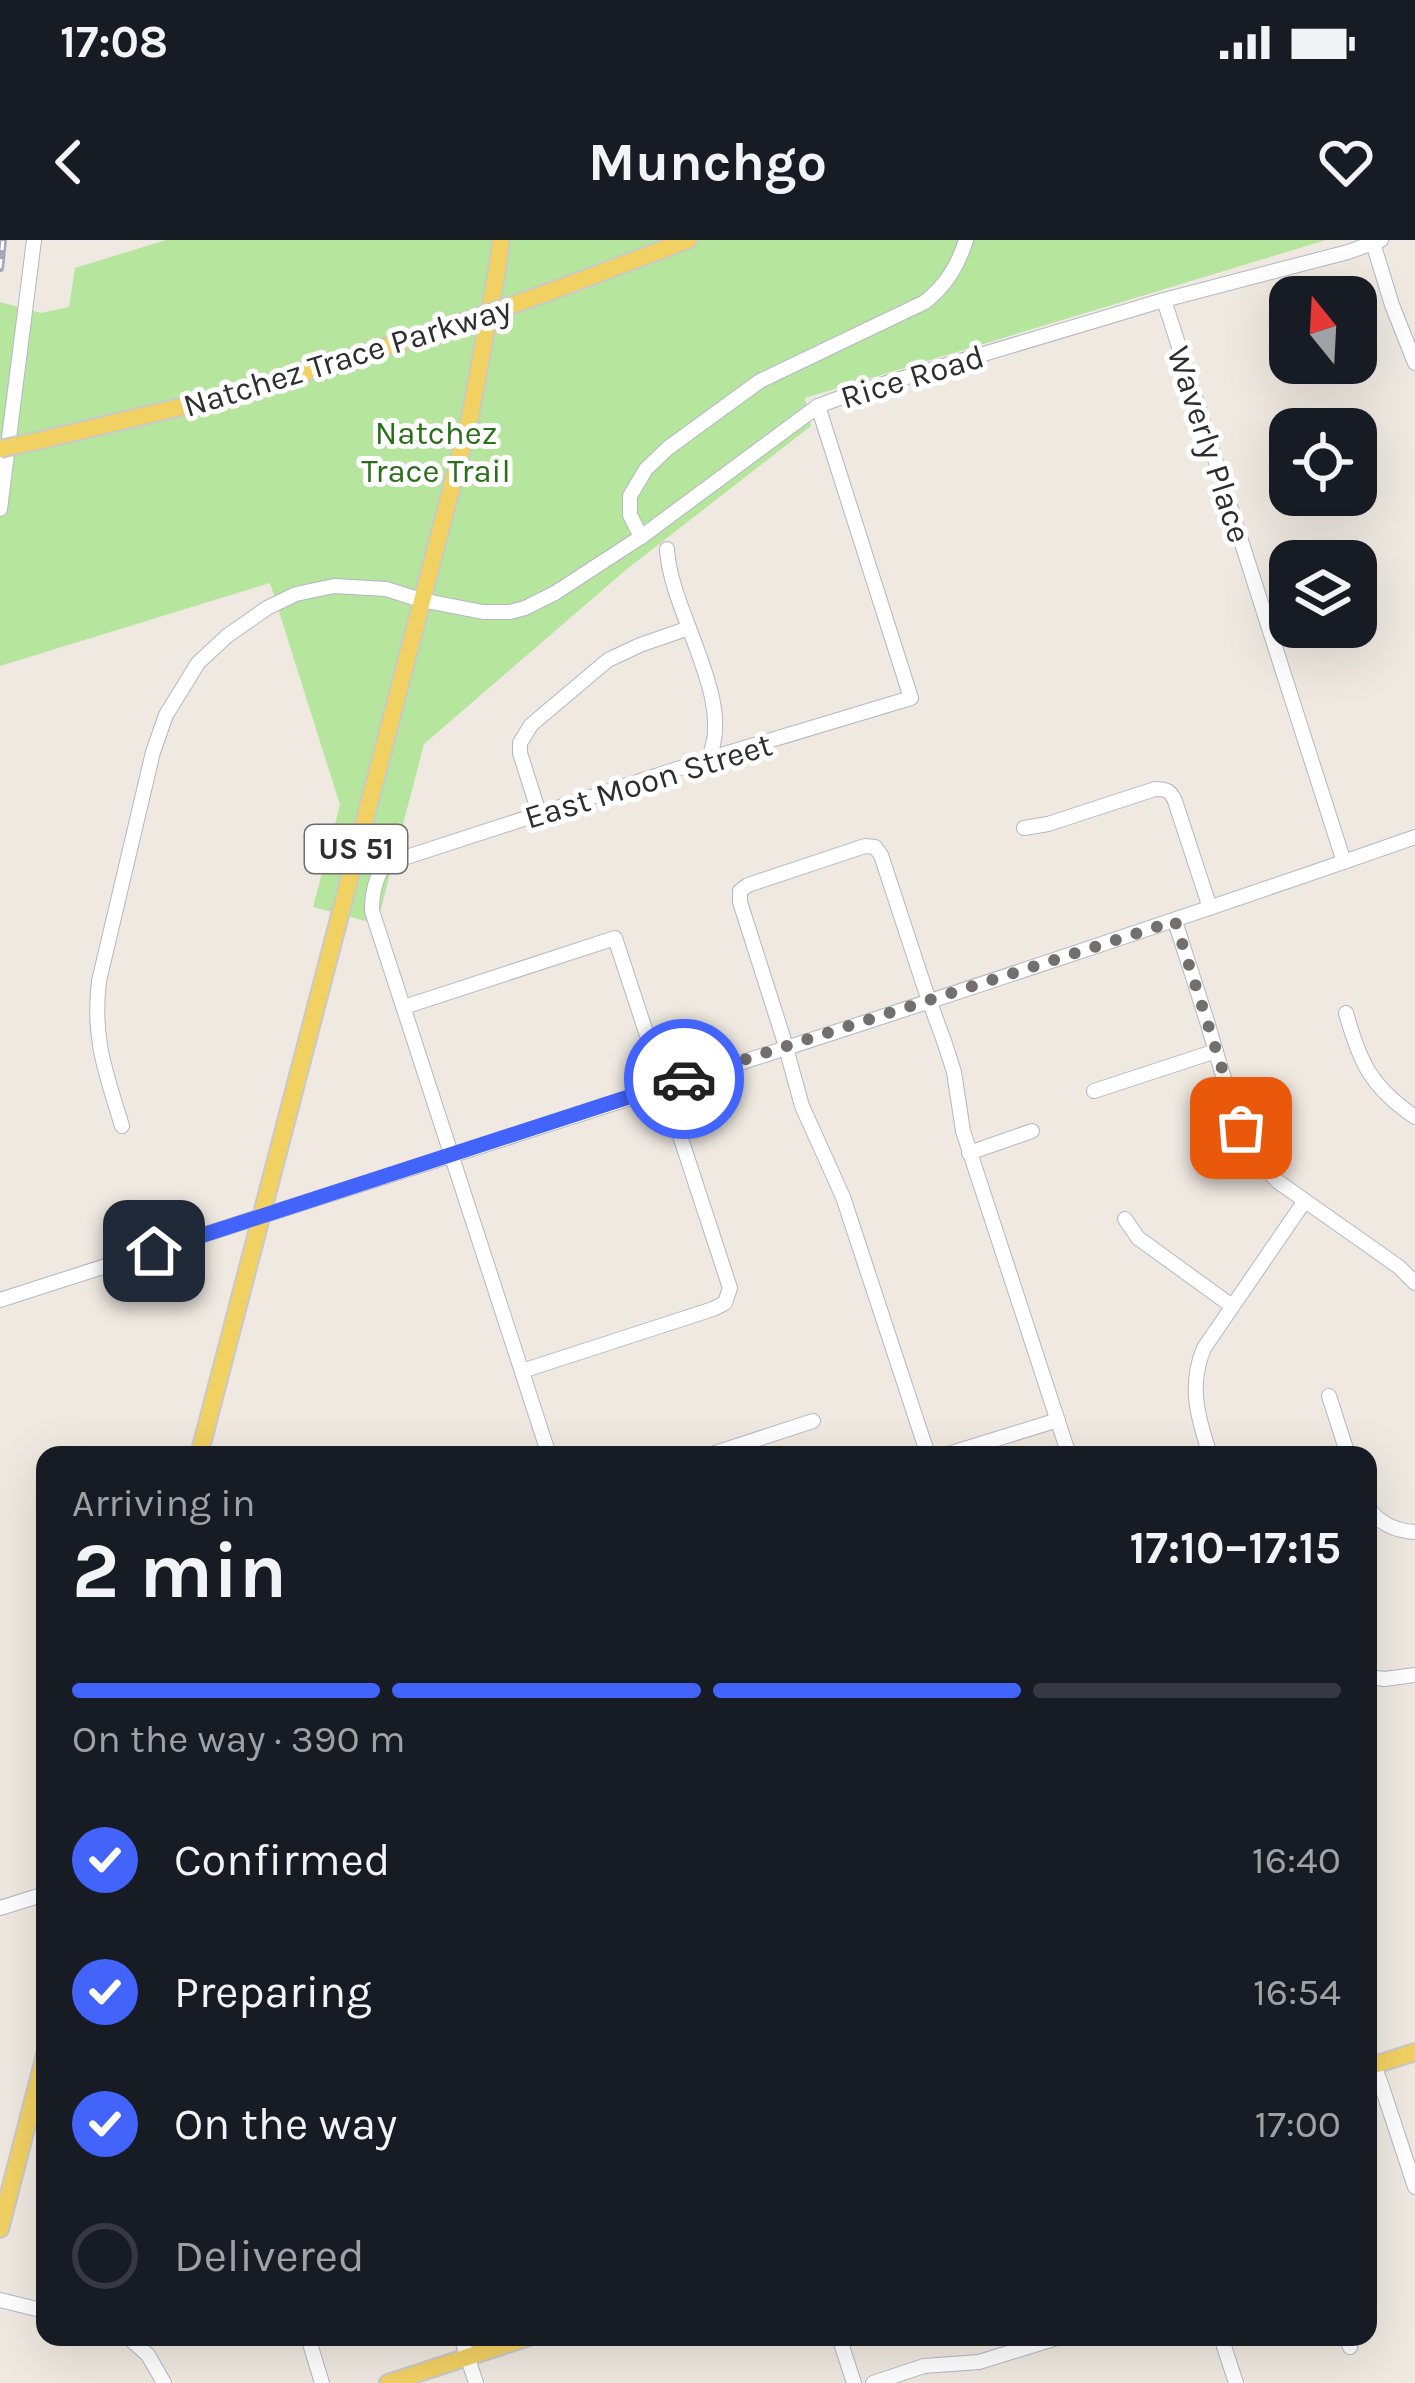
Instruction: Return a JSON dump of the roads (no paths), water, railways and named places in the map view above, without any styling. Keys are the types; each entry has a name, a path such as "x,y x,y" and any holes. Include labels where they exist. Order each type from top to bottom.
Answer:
{"main road":[{"name":"US 51","path":"201,1446 470,417 501,240"},
{"name":"Natchez Trace Parkway","path":"0,448 239,393 446,328 688,240"},
{"path":"1377,2060 1415,2052"},
{"path":"0,2229 36,2090"},
{"path":"388,2383 501,2346"}],"street":[{"path":"0,509 34,240"},
{"path":"640,537 630,515 630,496 646,469 668,448 771,375 925,302 952,273 966,240"},
{"path":"1377,242 1415,363"},
{"name":"Rice Road","path":"122,1126 98,1046 99,981 152,752 179,691 198,663 226,636 296,594 334,586 386,589 483,612 525,608 640,537 818,406 1164,300 1377,242"},
{"name":"Waverly Place","path":"1164,300 1344,862"},
{"name":"East Moon Street","path":"404,1007 372,911 379,872 385,864 911,698 818,406"},
{"path":"667,549 673,585 715,715 717,732 708,759"},
{"path":"539,813 520,753 520,742 531,725 608,660 689,628"},
{"path":"1024,828 1155,789 1169,791 1210,908"},
{"path":"0,1300 1175,921 1415,837"},
{"path":"925,1446 843,1197 802,1106 740,902 740,891 748,885 865,846 881,855 930,1000 954,1072 969,1153 1067,1446"},
{"path":"1175,921 1250,1146 1277,1181 1415,1283"},
{"path":"522,1371 725,1303 730,1288 615,938 404,1007 546,1446"},
{"path":"1346,1013 1371,1079 1415,1117"},
{"path":"1094,1091 1216,1051"},
{"path":"969,1153 1032,1131"},
{"path":"1207,1446 1196,1405 1195,1377 1204,1348 1304,1202"},
{"path":"1125,1219 1138,1238 1232,1306"},
{"path":"1329,1396 1345,1446"},
{"path":"974,1446 1058,1420"},
{"path":"737,1446 813,1421"},
{"path":"1377,1518 1391,1527 1415,1532"},
{"path":"1377,1678 1415,1676"},
{"path":"0,1908 36,1897"},
{"path":"1377,2081 1415,2187"},
{"path":"0,2300 36,2310"},
{"path":"138,2346 164,2383"},
{"path":"311,2346 322,2383"},
{"path":"464,2346 476,2383"},
{"path":"842,2346 854,2383"},
{"path":"873,2383 924,2366 979,2362 1031,2346"},
{"path":"1224,2346 1236,2383"}],"railway":[{"path":"0,268 3,240"}],"park label":[{"name":"Natchez Trace Trail","path":"436,451"}]}
